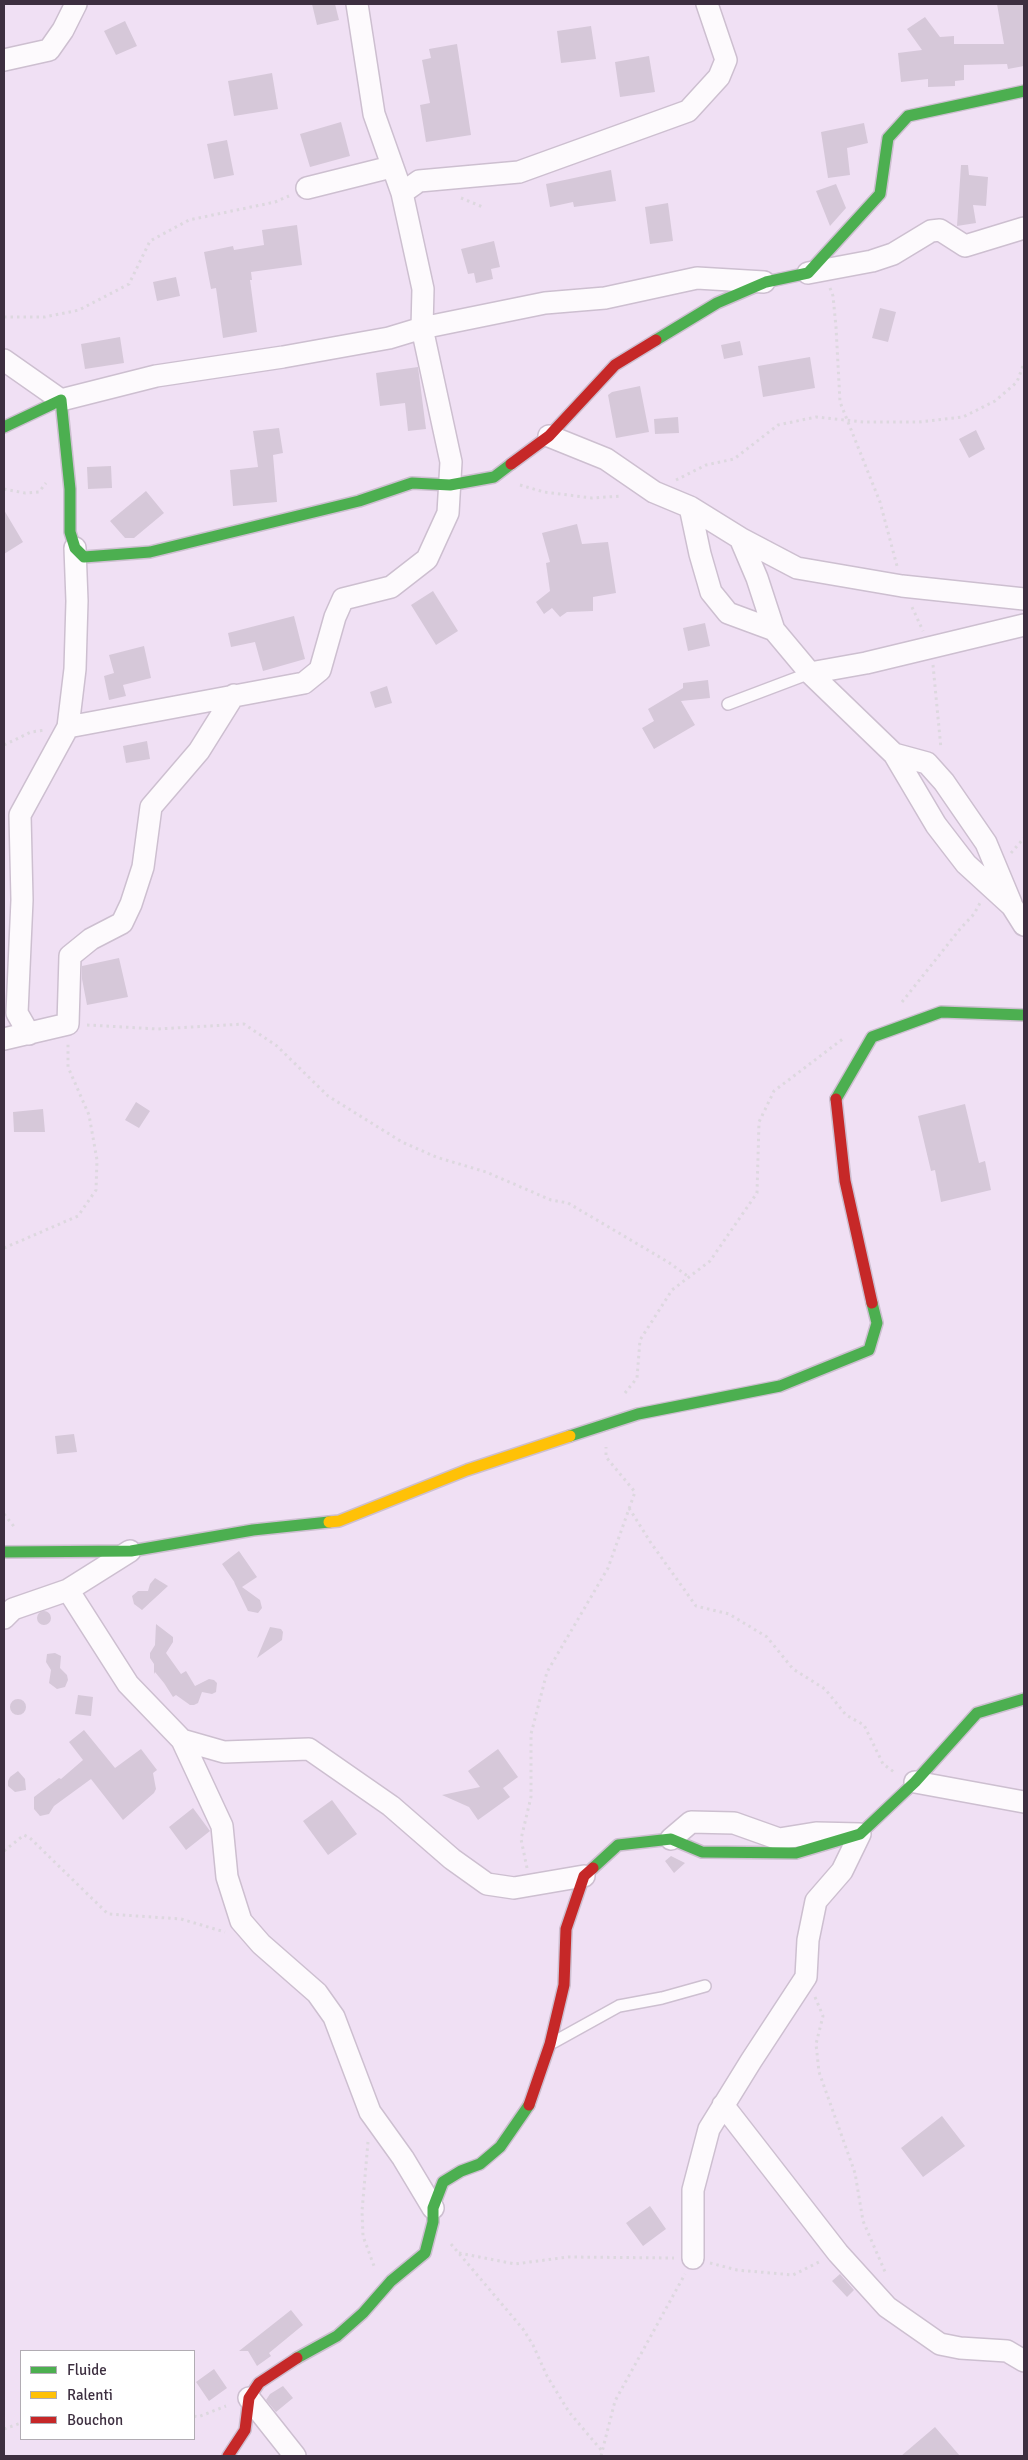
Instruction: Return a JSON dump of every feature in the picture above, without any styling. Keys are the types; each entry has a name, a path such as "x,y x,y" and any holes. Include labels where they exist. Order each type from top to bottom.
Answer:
{"street":[{"path":"4,60 49,50 63,30 76,4"},
{"path":"402,193 419,181 519,172 688,111 719,77 726,60 707,4"},
{"path":"68,727 304,683 320,670 335,617 343,599 392,587 427,559 448,513 451,462 422,328 423,289 402,193 374,114 359,5"},
{"path":"814,272 880,194 888,138 908,116 1024,91"},
{"path":"307,188 391,166"},
{"path":"75,548 84,557 150,552 359,502 412,483 450,485 494,477 549,436 615,365 717,303 766,282 872,261 893,254 931,231 940,230 965,246 1024,228"},
{"path":"4,427 61,400 156,376 283,357 389,338 422,328 545,303 605,298 697,278 766,282"},
{"path":"4,360 61,400 70,489 70,532 75,548 77,601 75,669 68,727 20,815 22,900 17,1013 29,1034"},
{"path":"549,436 606,459 654,492 690,507 740,538 798,568 902,586 1024,599"},
{"path":"690,507 700,554 711,592 728,613 774,630"},
{"path":"740,538 757,578 774,630 810,674 894,754 936,825 966,864 994,877"},
{"path":"810,674 931,648 1024,625"},
{"path":"4,1039 68,1024 70,956 91,939 122,923 131,904 143,867 151,807 199,751 234,695"},
{"path":"894,754 927,763 944,782 986,843 994,877 1024,925"},
{"path":"4,1552 72,1553 131,1550 253,1530 339,1521 466,1470 638,1414 780,1386 870,1350 877,1322 845,1182 835,1101 872,1037 941,1012 1024,1015"},
{"path":"4,1618 13,1609 68,1590 131,1550"},
{"path":"68,1590 128,1684 182,1740 222,1826 227,1877 241,1921 261,1944 317,1993 334,2017 370,2112 403,2158 433,2215"},
{"path":"693,2258 693,2190 709,2129 806,1977 808,1940 816,1901 842,1871 860,1834 915,1782 977,1713 1024,1699"},
{"path":"182,1740 224,1752 310,1749 391,1806 452,1859 487,1884 514,1888 584,1876"},
{"path":"915,1782 1024,1802"},
{"path":"670,1839 691,1822 734,1823 780,1839 816,1833 860,1834"},
{"path":"719,1822 747,1853"},
{"path":"228,2456 245,2430 248,2403 259,2383 313,2348 337,2336 363,2313 391,2281 425,2253 433,2215 444,2182 461,2171 480,2164 500,2147 527,2110 550,2044 564,1985 566,1930 584,1876 618,1846 670,1839 702,1852 796,1853 860,1834"},
{"path":"723,2105 838,2253 887,2307 940,2344 960,2348 1007,2351 1024,2361"},
{"path":"248,2403 294,2456"}],"lane":[{"path":"728,704 810,674"},
{"path":"550,2044 619,2006 662,1998 705,1986"}],"path":[{"path":"4,316 45,317 79,310 129,284 150,241 189,220 275,202 307,188"},
{"path":"814,272 833,296 840,402 849,420 880,502 902,586 931,648 944,782"},
{"path":"494,477 544,492 592,498 654,492 706,465 734,459 778,426 816,417 919,422 963,417 995,401 1017,382 1024,363"},
{"path":"4,489 25,493 39,492 67,453"},
{"path":"4,745 31,732 68,727"},
{"path":"898,1007 974,914 994,877 1024,838"},
{"path":"4,1248 78,1216 96,1190 97,1160 89,1114 68,1067 68,1024 158,1029 244,1024 276,1046 328,1096 402,1142 436,1157 486,1172 552,1200 568,1203 668,1262 689,1277"},
{"path":"624,1395 637,1378 640,1340 672,1290 710,1262 757,1193 760,1122 774,1091 848,1036"},
{"path":"532,1885 521,1839 531,1797 531,1734 547,1672 608,1568 635,1492 606,1457 606,1425"},
{"path":"629,1508 651,1543 696,1606 729,1614 766,1637 793,1669 825,1689 846,1714 864,1725 883,1764 915,1782"},
{"path":"4,1851 24,1835 30,1838 108,1914 181,1919 261,1944"},
{"path":"806,1977 823,2016 816,2044 819,2072 855,2173 863,2221 887,2277"},
{"path":"370,2112 362,2211 363,2236 384,2290"},
{"path":"433,2215 459,2253 523,2329 547,2376 569,2412 602,2451"},
{"path":"459,2253 516,2264 568,2257 693,2258 737,2270 793,2275 838,2253"},
{"path":"601,2456 615,2401 693,2258"},
{"path":"195,2416 198,2417 230,2404 248,2403"},
{"path":"4,2429 20,2423"}],"building":[{"path":"312,4 335,4 339,20 317,25"},
{"path":"997,4 1024,4 1024,66 1008,69 1007,64 964,65 964,80 955,81 955,86 928,87 928,79 901,82 898,53 922,50 907,29 925,17 940,37 954,36 954,44 1004,44"},
{"path":"125,21 137,46 116,55 104,31"},
{"path":"591,26 596,59 561,63 557,31"},
{"path":"457,44 471,135 426,142 420,105 430,103 422,60 431,58 429,49"},
{"path":"649,56 655,92 620,97 615,62"},
{"path":"272,73 278,109 234,116 228,81"},
{"path":"341,122 350,156 310,167 300,134"},
{"path":"864,123 868,143 847,148 850,175 828,178 821,132"},
{"path":"227,140 234,175 214,179 207,144"},
{"path":"961,165 968,165 969,175 988,177 986,206 973,205 976,223 957,226"},
{"path":"611,170 616,201 574,207 573,202 550,207 546,184"},
{"path":"836,184 846,208 830,226 816,191"},
{"path":"668,203 673,241 650,244 645,207"},
{"path":"297,225 302,265 251,272 252,280 250,280 257,332 223,338 216,288 211,289 204,252 233,246 234,250 264,245 262,230"},
{"path":"494,241 500,267 491,269 493,279 476,283 474,273 468,274 461,249"},
{"path":"176,277 180,296 157,301 153,282"},
{"path":"880,308 896,312 888,342 872,338"},
{"path":"120,337 124,363 85,369 81,344"},
{"path":"740,341 743,355 724,359 721,345"},
{"path":"810,357 815,388 763,397 758,366"},
{"path":"418,367 426,429 408,431 405,403 380,406 376,373"},
{"path":"640,386 649,432 616,438 608,395 612,392"},
{"path":"678,417 679,433 655,434 654,419"},
{"path":"279,428 283,453 273,455 277,502 233,506 230,470 258,467 253,431"},
{"path":"976,430 985,449 969,458 959,439"},
{"path":"111,466 112,488 88,489 87,467"},
{"path":"146,491 164,513 134,538 125,538 110,521"},
{"path":"4,510 23,542 4,554"},
{"path":"577,524 582,544 608,542 616,593 593,597 593,611 567,612 560,617 552,608 544,614 536,602 550,591 546,563 550,562 542,533"},
{"path":"433,591 458,631 436,645 411,605"},
{"path":"294,616 305,659 263,671 255,642 231,647 228,633"},
{"path":"705,623 710,646 688,651 683,628"},
{"path":"144,646 151,678 123,685 126,696 109,700 104,676 114,673 109,655"},
{"path":"708,680 710,698 681,701 695,725 654,749 642,728 654,721 648,709 683,688 683,683"},
{"path":"387,686 392,703 375,708 370,692"},
{"path":"147,741 150,759 126,763 123,746"},
{"path":"119,958 128,997 87,1005 82,979 82,966"},
{"path":"136,1102 150,1111 139,1128 125,1120"},
{"path":"965,1104 979,1163 985,1161 991,1190 941,1202 935,1170 931,1171 918,1116"},
{"path":"43,1109 45,1132 14,1132 13,1112"},
{"path":"74,1434 77,1452 57,1454 55,1436"},
{"path":"239,1551 257,1577 242,1587 260,1600 262,1608 258,1613 248,1611 235,1583 222,1564"},
{"path":"155,1578 168,1586 142,1610 134,1604 132,1596 138,1591 148,1591 150,1584"},
{"path":"41,1611 47,1611 51,1618 47,1625 41,1625 37,1621 37,1615"},
{"path":"156,1624 173,1637 173,1642 166,1653 181,1674 186,1671 195,1686 209,1679 214,1680 217,1683 216,1692 212,1694 202,1692 198,1703 194,1705 190,1705 176,1695 173,1697 155,1672 154,1674 154,1664 150,1658 150,1653 155,1645"},
{"path":"270,1627 281,1629 283,1632 282,1640 257,1658"},
{"path":"55,1653 61,1656 60,1668 67,1675 68,1680 65,1687 57,1689 49,1683 51,1670 46,1662 47,1654"},
{"path":"78,1695 93,1697 91,1716 75,1714"},
{"path":"15,1699 21,1699 26,1704 24,1713 15,1715 10,1710 10,1704"},
{"path":"84,1730 115,1768 141,1749 157,1770 153,1773 156,1789 154,1793 123,1820 91,1779 54,1806 49,1814 40,1816 34,1809 34,1797 59,1778 61,1779 83,1760 69,1742"},
{"path":"498,1749 518,1777 503,1788 510,1797 478,1820 469,1807 442,1795 480,1787 468,1771"},
{"path":"18,1771 25,1779 26,1790 15,1792 8,1786 8,1781"},
{"path":"332,1800 357,1834 328,1855 303,1821"},
{"path":"193,1808 210,1831 186,1850 169,1827"},
{"path":"671,1856 685,1863 674,1873 665,1861"},
{"path":"942,2116 965,2146 923,2177 901,2148"},
{"path":"650,2206 666,2229 643,2246 626,2223"},
{"path":"840,2274 854,2290 847,2297 832,2281"},
{"path":"291,2310 303,2325 269,2353 271,2356 257,2366 248,2351 239,2351"},
{"path":"214,2369 227,2388 209,2401 196,2382"},
{"path":"283,2386 293,2398 276,2412 266,2400 270,2394"},
{"path":"935,2427 960,2456 901,2456"}],"traffic: fast":[{"path":"656,340 717,303 766,282 808,273 880,194 888,138 908,116 1024,91"},
{"path":"4,427 61,400 70,489 70,532 75,548 84,557 150,552 359,501 412,483 450,485 494,477 511,464"},
{"path":"836,1099 872,1037 941,1012 1024,1015"},
{"path":"570,1436 638,1414 780,1386 869,1350 877,1323 872,1303"},
{"path":"4,1552 131,1551 253,1530 329,1522"},
{"path":"593,1868 618,1845 671,1839 702,1852 796,1853 860,1834 915,1782 977,1713 1024,1699"},
{"path":"297,2358 337,2336 363,2313 391,2281 425,2253 433,2222 433,2208 443,2182 461,2171 480,2164 500,2147 529,2105"}],"traffic: slow":[{"path":"329,1522 339,1521 467,1470 570,1436"}],"traffic: jam":[{"path":"511,464 549,436 615,365 656,340"},
{"path":"836,1099 845,1181 872,1303"},
{"path":"529,2105 550,2044 564,1985 566,1929 584,1876 593,1868"},
{"path":"228,2456 245,2430 249,2398 259,2383 297,2358"}]}
